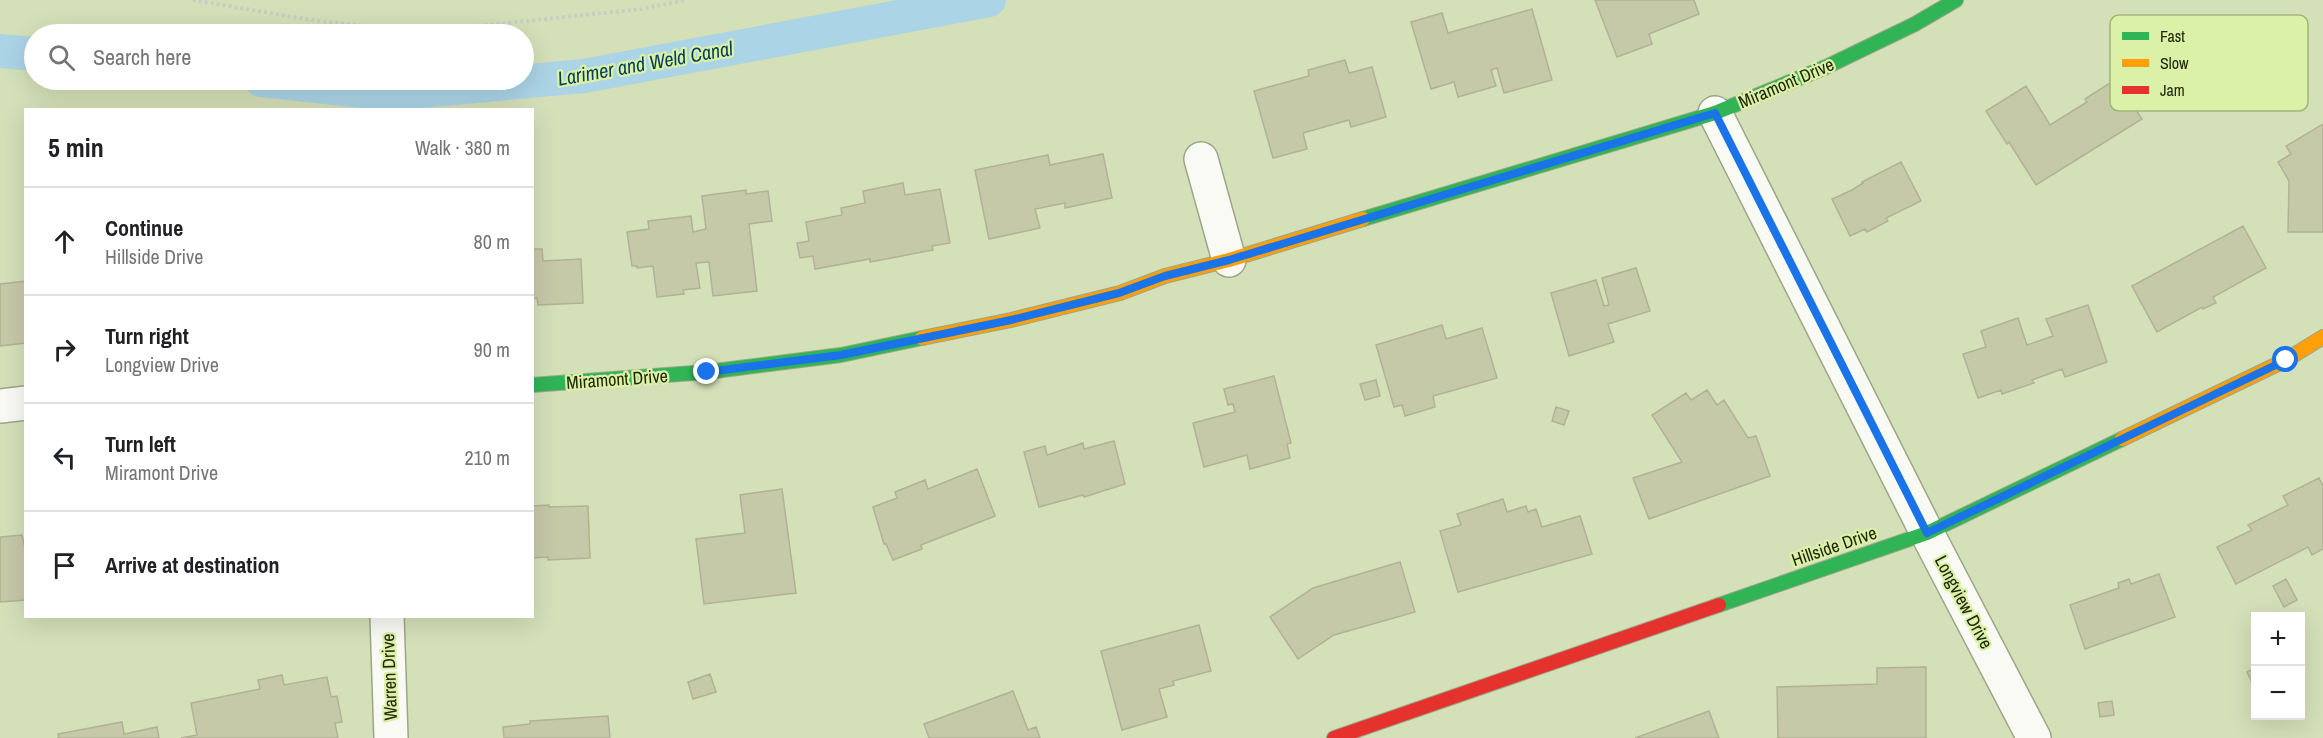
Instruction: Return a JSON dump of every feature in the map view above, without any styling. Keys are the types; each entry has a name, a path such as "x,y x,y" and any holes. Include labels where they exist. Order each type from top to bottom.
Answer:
{"street":[{"name":"Miramont Drive","path":"534,385 707,372 841,355 1011,320 1119,293 1165,276 1229,260 1715,113 1826,68 1915,24 1956,0"},
{"name":"Longview Drive","path":"1715,113 1927,533 2034,738"},
{"path":"1201,159 1229,260"},
{"name":"Hillside Drive","path":"1334,738 1927,533 2286,360 2323,337"},
{"path":"0,406 24,404"},
{"name":"Warren Drive","path":"387,618 391,738"}],"path":[{"path":"193,0 346,24"},
{"path":"497,24 642,9 686,0"}],"building":[{"path":"1595,0 1694,0 1699,14 1649,34 1652,44 1617,57"},
{"path":"1532,9 1552,80 1504,93 1497,68 1491,70 1496,86 1458,97 1454,82 1431,89 1411,22 1442,13 1448,33"},
{"path":"1345,60 1349,73 1372,67 1386,117 1351,127 1349,120 1303,133 1307,149 1273,158 1254,91 1309,76 1308,70"},
{"path":"2110,83 2110,111 2137,111 2142,119 2036,185 1986,111 2026,86 2050,125 2087,102 2085,99"},
{"path":"2323,124 2323,232 2288,232 2289,181 2278,162 2291,154 2286,146"},
{"path":"1103,154 1112,198 1065,208 1065,203 1035,209 1040,228 989,239 975,170 1048,155 1050,165"},
{"path":"1901,162 1921,201 1886,218 1888,221 1867,232 1865,229 1850,236 1832,199"},
{"path":"903,183 905,195 940,189 950,243 932,246 933,250 870,262 870,259 815,269 813,256 800,258 797,243 809,241 806,222 842,215 841,208 865,203 863,191"},
{"path":"746,190 746,194 768,191 772,221 749,224 757,291 713,296 709,262 696,263 700,288 683,290 684,294 657,297 653,266 637,268 637,266 632,266 627,232 649,229 648,221 691,216 693,232 706,229 702,196"},
{"path":"2243,226 2266,268 2213,297 2216,303 2203,309 2202,307 2157,332 2132,286"},
{"path":"534,249 542,249 543,261 581,259 583,303 538,305 537,298 534,299"},
{"path":"1636,268 1650,311 1608,324 1614,342 1569,356 1551,293 1596,280 1604,306 1609,305 1602,278"},
{"path":"24,281 24,343 0,346 0,284"},
{"path":"2088,305 2107,362 2065,377 2062,369 2032,380 2034,383 2002,394 2001,390 1978,398 1963,354 1986,347 1981,331 2018,318 2027,345 2053,336 2046,319"},
{"path":"1442,325 1446,339 1482,328 1497,378 1433,396 1435,407 1405,416 1402,405 1394,407 1376,345"},
{"path":"1274,376 1291,443 1287,444 1290,458 1250,469 1247,455 1204,467 1193,423 1235,412 1233,404 1228,405 1224,389"},
{"path":"1376,380 1380,396 1365,400 1360,384"},
{"path":"1707,390 1717,405 1724,400 1748,438 1756,436 1770,476 1649,519 1633,478 1682,462 1652,415 1686,393 1691,400"},
{"path":"1556,407 1569,411 1564,425 1552,421"},
{"path":"1114,441 1125,484 1084,497 1083,495 1039,507 1024,452 1045,446 1047,455 1083,443 1084,449"},
{"path":"977,469 995,516 921,545 922,549 893,560 884,544 873,507 897,498 895,492 925,480 928,489"},
{"path":"2319,478 2323,486 2323,549 2312,555 2308,547 2236,584 2217,547 2252,530 2248,525 2288,505 2283,496"},
{"path":"782,489 796,593 704,604 696,539 745,533 740,495"},
{"path":"1503,499 1507,512 1526,506 1528,512 1536,509 1542,527 1580,516 1592,554 1458,592 1440,531 1461,525 1457,514"},
{"path":"534,506 588,506 590,558 548,560 548,557 534,558"},
{"path":"22,535 24,600 0,602 0,537"},
{"path":"1400,562 1415,612 1334,635 1298,659 1270,617 1313,588"},
{"path":"2159,574 2175,617 2085,649 2070,605 2119,588 2118,583 2129,579 2131,584"},
{"path":"2286,579 2297,600 2284,607 2273,586"},
{"path":"1199,625 1211,671 1173,681 1174,685 1159,689 1167,717 1122,730 1101,651"},
{"path":"1926,667 1926,738 1778,738 1777,687 1877,684 1877,668"},
{"path":"710,674 716,692 693,699 688,682"},
{"path":"282,675 284,685 327,677 331,697 337,696 342,722 335,723 338,738 181,738 197,735 191,703 260,689 258,680"},
{"path":"1013,691 1028,730 1036,727 1040,738 929,738 924,724"},
{"path":"2112,701 2114,715 2100,717 2098,703"},
{"path":"1709,711 1719,738 1635,738"},
{"path":"608,716 610,738 504,738 503,727 530,724 530,721"},
{"path":"122,722 124,734 157,727 159,738 59,738 58,734"}],"waterway":[{"name":"Larimer and Weld Canal","path":"534,81 584,76 989,0"},
{"name":"Larimer and Weld Canal","path":"0,51 24,53"},
{"name":"Larimer and Weld Canal","path":"353,90 390,94 433,90"}],"traffic: fast":[{"path":"1363,219 1715,113 1826,67 1915,24 1956,0"},
{"path":"534,385 707,372 841,355 922,338"},
{"path":"1719,605 1927,533 2122,439"}],"traffic: slow":[{"path":"922,338 1011,320 1120,293 1165,276 1229,260 1363,219"},
{"path":"2122,439 2286,360 2323,337"}],"traffic: jam":[{"path":"1334,738 1719,605"}],"route":[{"path":"707,372 841,355 1011,320 1119,293 1165,276 1229,260 1715,113 1927,533 2286,360"}]}
